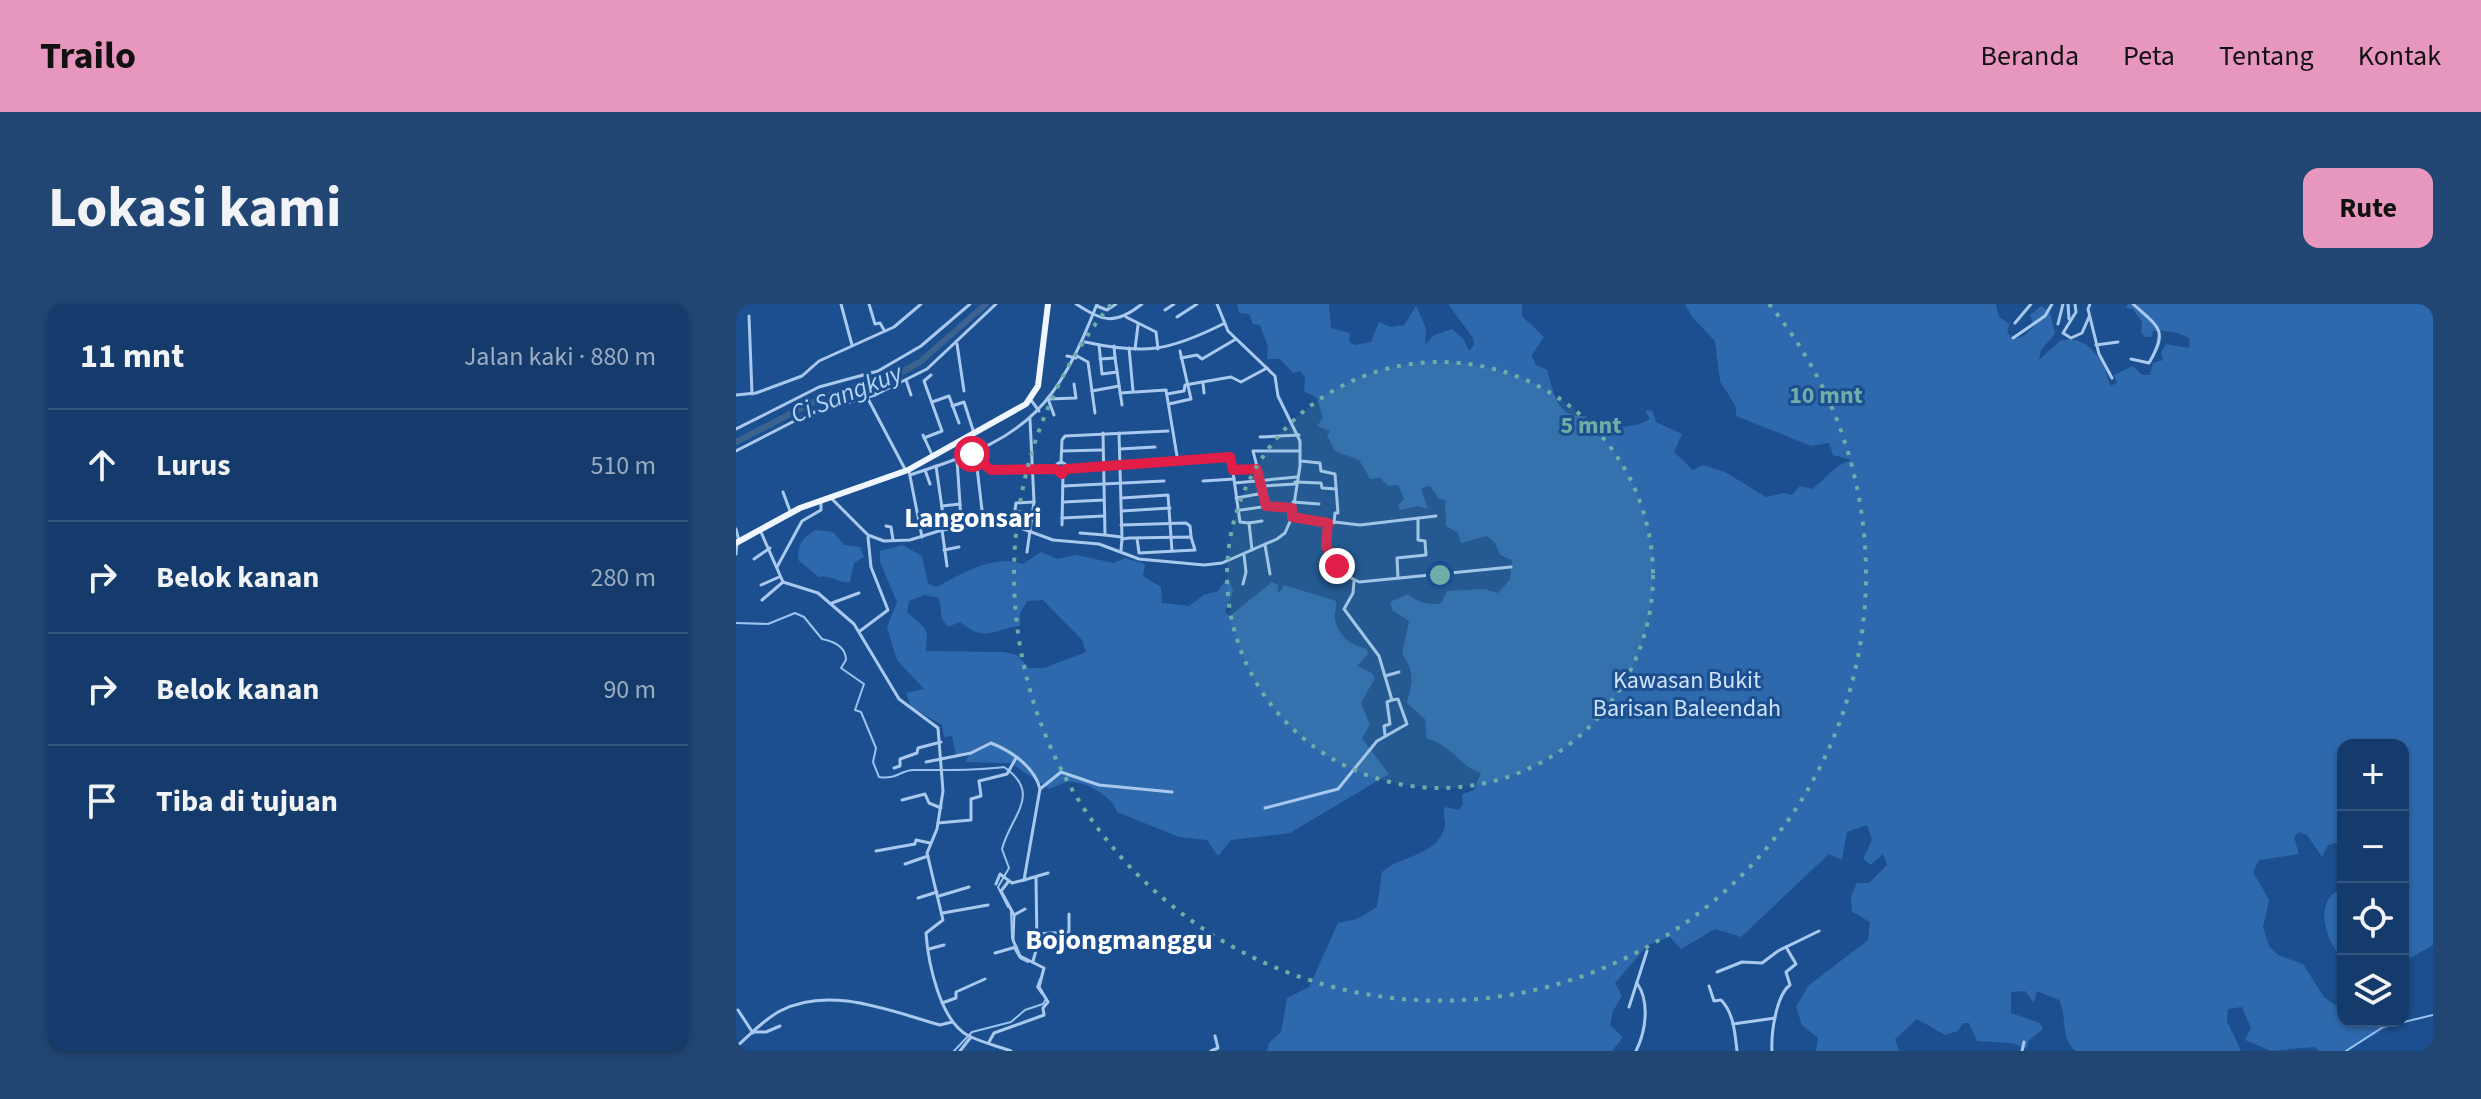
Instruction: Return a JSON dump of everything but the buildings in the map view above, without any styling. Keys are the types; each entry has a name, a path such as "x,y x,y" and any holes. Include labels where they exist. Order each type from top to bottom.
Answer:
{"main road":[{"path":"738,542 800,508 908,472 1031,400 1038,386 1048,304"}],"street":[{"path":"841,304 852,345"},
{"path":"869,304 875,324 880,323 884,330"},
{"path":"736,395 752,394 802,376 819,361 884,330 921,304"},
{"path":"736,429 819,387 868,375 921,346 970,304"},
{"path":"736,451 808,414 875,394 927,369 996,304"},
{"path":"1076,304 1093,315 1107,319 1126,317 1142,304"},
{"path":"908,472 926,470 972,454 1030,419 1048,400 1077,357 1097,305 1107,310 1116,304"},
{"path":"1165,310 1174,304"},
{"path":"1177,317 1197,304"},
{"path":"831,497 868,535 893,540 922,537 944,530 1013,524 1053,540 1095,543 1143,560 1212,564 1265,545 1285,533 1292,517 1302,451 1299,435 1278,396 1276,379 1223,324 1217,304"},
{"path":"2015,323 2031,304"},
{"path":"2013,338 2043,318 2052,304"},
{"path":"2066,304 2069,319"},
{"path":"2058,324 2066,304"},
{"path":"2075,304 2076,312 2063,333 2075,337 2082,333 2090,304"},
{"path":"2131,359 2149,363 2161,340 2161,332 2153,320 2133,304"},
{"path":"2089,315 2096,345 2112,378"},
{"path":"749,316 752,394"},
{"path":"1126,317 1157,334 1158,349"},
{"path":"1133,391 1132,348 1138,324"},
{"path":"1083,342 1158,349 1184,344 1223,324"},
{"path":"1181,358 1197,355 1202,359 1236,339"},
{"path":"956,342 964,391"},
{"path":"2096,345 2118,342"},
{"path":"1099,345 1102,374 1117,372"},
{"path":"1114,346 1122,405"},
{"path":"1169,404 1191,400 1180,351"},
{"path":"1067,356 1087,361 1095,413"},
{"path":"1100,359 1115,358"},
{"path":"1167,394 1184,391 1189,385 1231,377 1241,382 1267,368"},
{"path":"868,375 875,394"},
{"path":"931,375 924,381 942,431 923,437 933,457"},
{"path":"906,380 911,395"},
{"path":"1203,383 1204,393"},
{"path":"1048,400 1076,398 1074,384"},
{"path":"1091,391 1119,386"},
{"path":"1120,393 1163,389 1167,394 1178,462"},
{"path":"932,402 949,396 959,423"},
{"path":"867,397 908,472 922,537"},
{"path":"1031,400 1039,411"},
{"path":"1048,400 1054,415"},
{"path":"952,406 964,402 974,433"},
{"path":"1027,552 1034,502 1030,419"},
{"path":"1062,525 1065,471 1061,463 1065,436 1168,431"},
{"path":"1103,433 1105,535"},
{"path":"1119,433 1121,550"},
{"path":"1260,437 1299,435"},
{"path":"964,440 976,459 991,470 1033,468 1065,471 1229,457 1240,523 1262,521"},
{"path":"1120,449 1155,447"},
{"path":"1062,451 1103,450"},
{"path":"1266,506 1254,450 1302,451"},
{"path":"976,459 982,510"},
{"path":"958,460 961,528"},
{"path":"1301,461 1320,463 1321,471 1334,473 1338,513 1331,523 1327,552 1354,581 1353,593 1344,609 1379,656 1392,700"},
{"path":"1056,469 1061,463"},
{"path":"936,466 947,566"},
{"path":"1233,470 1257,469"},
{"path":"926,470 930,484"},
{"path":"1203,481 1276,477 1321,483 1322,488 1336,489"},
{"path":"1276,477 1277,485"},
{"path":"1063,486 1164,481"},
{"path":"1262,486 1296,481"},
{"path":"783,492 791,513"},
{"path":"1236,498 1264,493"},
{"path":"1122,498 1168,495 1172,551"},
{"path":"777,569 803,521 820,511 821,500"},
{"path":"1063,502 1104,500"},
{"path":"1013,524 1016,503 1034,502"},
{"path":"942,506 960,504"},
{"path":"1241,510 1319,504"},
{"path":"800,508 803,521"},
{"path":"1122,511 1170,508"},
{"path":"1062,518 1104,516"},
{"path":"1292,517 1360,525 1436,516"},
{"path":"1398,578 1397,558 1426,555 1425,541 1418,540 1418,518"},
{"path":"1249,523 1252,551"},
{"path":"1121,525 1189,525 1195,542 1194,551 1139,553 1137,538"},
{"path":"886,526 891,527 893,540"},
{"path":"736,529 736,554"},
{"path":"760,530 783,582 813,590 832,603 860,631 895,695 937,726 943,760 941,808 928,856 943,913 942,922 926,933 929,949 942,1003 952,1022 969,1036 1011,1051"},
{"path":"1080,533 1122,538 1191,537"},
{"path":"860,631 888,611 870,564 868,535"},
{"path":"1265,545 1270,574"},
{"path":"944,550 959,547"},
{"path":"754,559 770,548"},
{"path":"1243,584 1246,572 1244,555"},
{"path":"1354,581 1511,567"},
{"path":"761,585 779,577"},
{"path":"762,600 783,582"},
{"path":"832,603 859,593"},
{"path":"1385,676 1399,672"},
{"path":"1265,808 1338,789 1386,736 1407,724 1398,699 1387,702 1390,724 1384,726 1386,736"},
{"path":"894,768 900,766 900,759 917,753 917,748 941,742"},
{"path":"926,762 974,752 991,743 1017,758 1037,778 1040,789 1024,880"},
{"path":"938,823 971,820 971,799 981,796 979,781 1009,770 1017,758"},
{"path":"1040,789 1061,772 1099,785 1172,792"},
{"path":"902,800 925,794 929,803 941,808"},
{"path":"876,851 914,844 917,839 919,843 930,843"},
{"path":"905,864 928,856"},
{"path":"996,884 1001,875 1007,880 1024,880 1048,873"},
{"path":"1033,961 1036,876"},
{"path":"989,1043 998,1031 1044,1015 1048,998 1039,987 1044,968 1023,958 1015,948 1012,933 1014,915 1001,894 1007,880"},
{"path":"918,898 969,887"},
{"path":"943,913 988,905"},
{"path":"1014,915 1025,909"},
{"path":"1036,934 1068,933 1069,914"},
{"path":"1717,972 1745,961 1761,964 1786,947 1819,931"},
{"path":"929,949 944,945"},
{"path":"1772,1051 1775,1018 1784,990 1790,985 1786,972 1796,964 1786,947"},
{"path":"995,953 1015,948"},
{"path":"1629,1007 1647,951"},
{"path":"942,1003 956,998 956,992 985,979"},
{"path":"1636,1051 1646,1026 1642,992 1637,983"},
{"path":"1709,986 1714,1001 1721,1000 1726,1005 1737,1051"},
{"path":"736,1047 789,1007 828,999 940,1025 952,1022"},
{"path":"738,1010 754,1032"},
{"path":"1733,1024 1775,1018"},
{"path":"754,1032 769,1032 780,1026"},
{"path":"960,1051 969,1036"},
{"path":"1211,1051 1218,1048 1215,1036"},
{"path":"2022,1051 2024,1042"}],"green space":[{"name":"Kawasan Bukit Barisan Baleendah","path":"1237,304 1329,304 1331,328 1350,333 1349,341 1354,345 1371,342 1379,322 1391,327 1404,325 1416,306 1426,328 1425,345 1434,335 1452,329 1464,340 1469,351 1474,345 1473,338 1448,304 1522,304 1522,316 1544,337 1532,355 1536,365 1547,370 1562,409 1576,416 1586,416 1594,425 1615,427 1644,422 1650,419 1645,411 1652,410 1656,422 1682,434 1674,452 1693,470 1703,465 1725,472 1766,497 1784,493 1792,495 1800,486 1812,489 1836,468 1852,460 1833,455 1829,443 1811,446 1736,416 1736,407 1720,381 1715,341 1692,317 1685,304 1996,304 1999,317 2010,324 2007,331 2012,339 2022,337 2034,327 2030,315 2041,306 2050,312 2055,334 2041,350 2039,360 2060,341 2079,341 2087,345 2100,360 2110,386 2117,383 2114,375 2133,366 2142,375 2150,375 2153,363 2163,360 2161,352 2166,344 2189,348 2190,339 2177,333 2153,331 2152,337 2145,337 2141,332 2142,322 2133,309 2126,308 2128,304 2433,304 2433,945 2409,959 2409,739 2337,739 2337,843 2328,845 2322,857 2307,835 2299,832 2294,837 2299,854 2259,860 2253,872 2269,900 2263,927 2269,946 2278,955 2303,964 2324,997 2337,1007 2337,1027 2388,1027 2346,1051 2320,1051 2314,1047 2271,1051 2245,1040 2251,1028 2242,1007 2228,1009 2227,1021 2241,1051 2075,1051 2065,1033 2059,1000 2037,991 2034,1003 2025,991 2011,992 2011,1013 2040,1023 2043,1029 2029,1040 2026,1049 2012,1043 1977,1041 1969,1023 1963,1023 1958,1031 1945,1035 1917,1019 1895,1039 1899,1051 1816,1051 1818,1038 1802,1025 1796,1007 1808,986 1868,940 1870,922 1852,912 1851,896 1857,883 1869,883 1887,865 1883,854 1871,865 1863,859 1872,840 1867,825 1847,832 1842,860 1829,854 1741,937 1715,929 1681,949 1670,937 1648,945 1615,983 1622,996 1613,1011 1610,1025 1623,1037 1612,1051 1267,1051 1269,1043 1281,1032 1287,998 1309,987 1338,923 1357,919 1377,907 1382,872 1434,844 1445,826 1445,807 1459,810 1463,804 1462,794 1474,790 1481,773 1467,766 1442,745 1427,739 1425,719 1407,703 1412,678 1402,654 1409,621 1393,611 1390,602 1408,594 1432,604 1441,603 1447,591 1484,589 1498,593 1510,579 1512,560 1500,555 1495,543 1487,536 1461,543 1458,533 1446,526 1445,500 1439,499 1430,486 1421,488 1428,509 1418,506 1400,510 1398,505 1404,499 1398,485 1388,486 1380,478 1370,479 1359,460 1335,451 1327,435 1330,431 1317,426 1323,418 1317,398 1304,391 1305,378 1300,371 1293,373 1280,359 1267,359 1268,347 1260,325 1253,324 1249,314 1239,313"},
{"path":"816,530 833,532 844,545 860,547 864,557 854,563 850,582 819,577 799,561 802,542"},
{"path":"902,545 922,556 928,583 936,587 978,566 1000,561 1023,564 1041,552 1057,559 1076,555 1114,563 1125,558 1145,564 1143,576 1161,587 1162,603 1189,606 1204,595 1218,591 1224,582 1230,582 1233,591 1225,612 1230,616 1272,582 1278,585 1278,594 1284,585 1336,601 1335,619 1339,631 1351,642 1367,649 1368,654 1357,666 1372,673 1375,678 1361,703 1370,725 1362,738 1389,774 1290,833 1231,840 1218,856 1207,840 1179,837 1117,812 1109,800 1089,786 1067,782 1049,789 1011,763 965,762 971,751 956,755 952,736 944,737 942,725 911,707 906,693 924,689 897,660 887,627 897,602 880,562 880,551","holes":["925,595 939,598 942,619 948,627 960,622 983,634 1020,626 1020,614 1027,601 1043,600 1082,640 1086,652 1044,668 1029,668 1017,655 1004,652 926,651 927,635 924,627 907,612 909,601"]},
{"path":"2337,893 2337,951 2324,917 2328,899"}],"waterway":[{"name":"Ci Sangkuy","path":"736,442 823,397 889,379 920,362 986,304"},
{"path":"736,623 768,624 795,613 804,617 822,639 841,648 846,660 841,668 864,684 855,710 861,712 876,748 873,762 879,777 891,777 910,770 1004,767 1015,777 1023,796 1002,849 1009,868 998,887 1008,907"},
{"path":"1011,912 1012,938"},
{"path":"1014,948 1020,958 1028,962"},
{"path":"1040,979 1037,987 1042,994"},
{"path":"954,1051 972,1032 1011,1022 1025,1010 1043,1004 1046,999"},
{"path":"2346,1051 2383,1027 2433,1015"}],"district":[{"name":"Langonsari","path":"973,517"},
{"name":"Bojongmanggu","path":"1119,939"}],"route":[{"path":"972,454 991,470 1056,469 1062,474 1066,469 1230,457 1233,470 1257,469 1266,506 1292,508 1292,517 1328,523 1325,538 1327,552 1337,566"}]}
